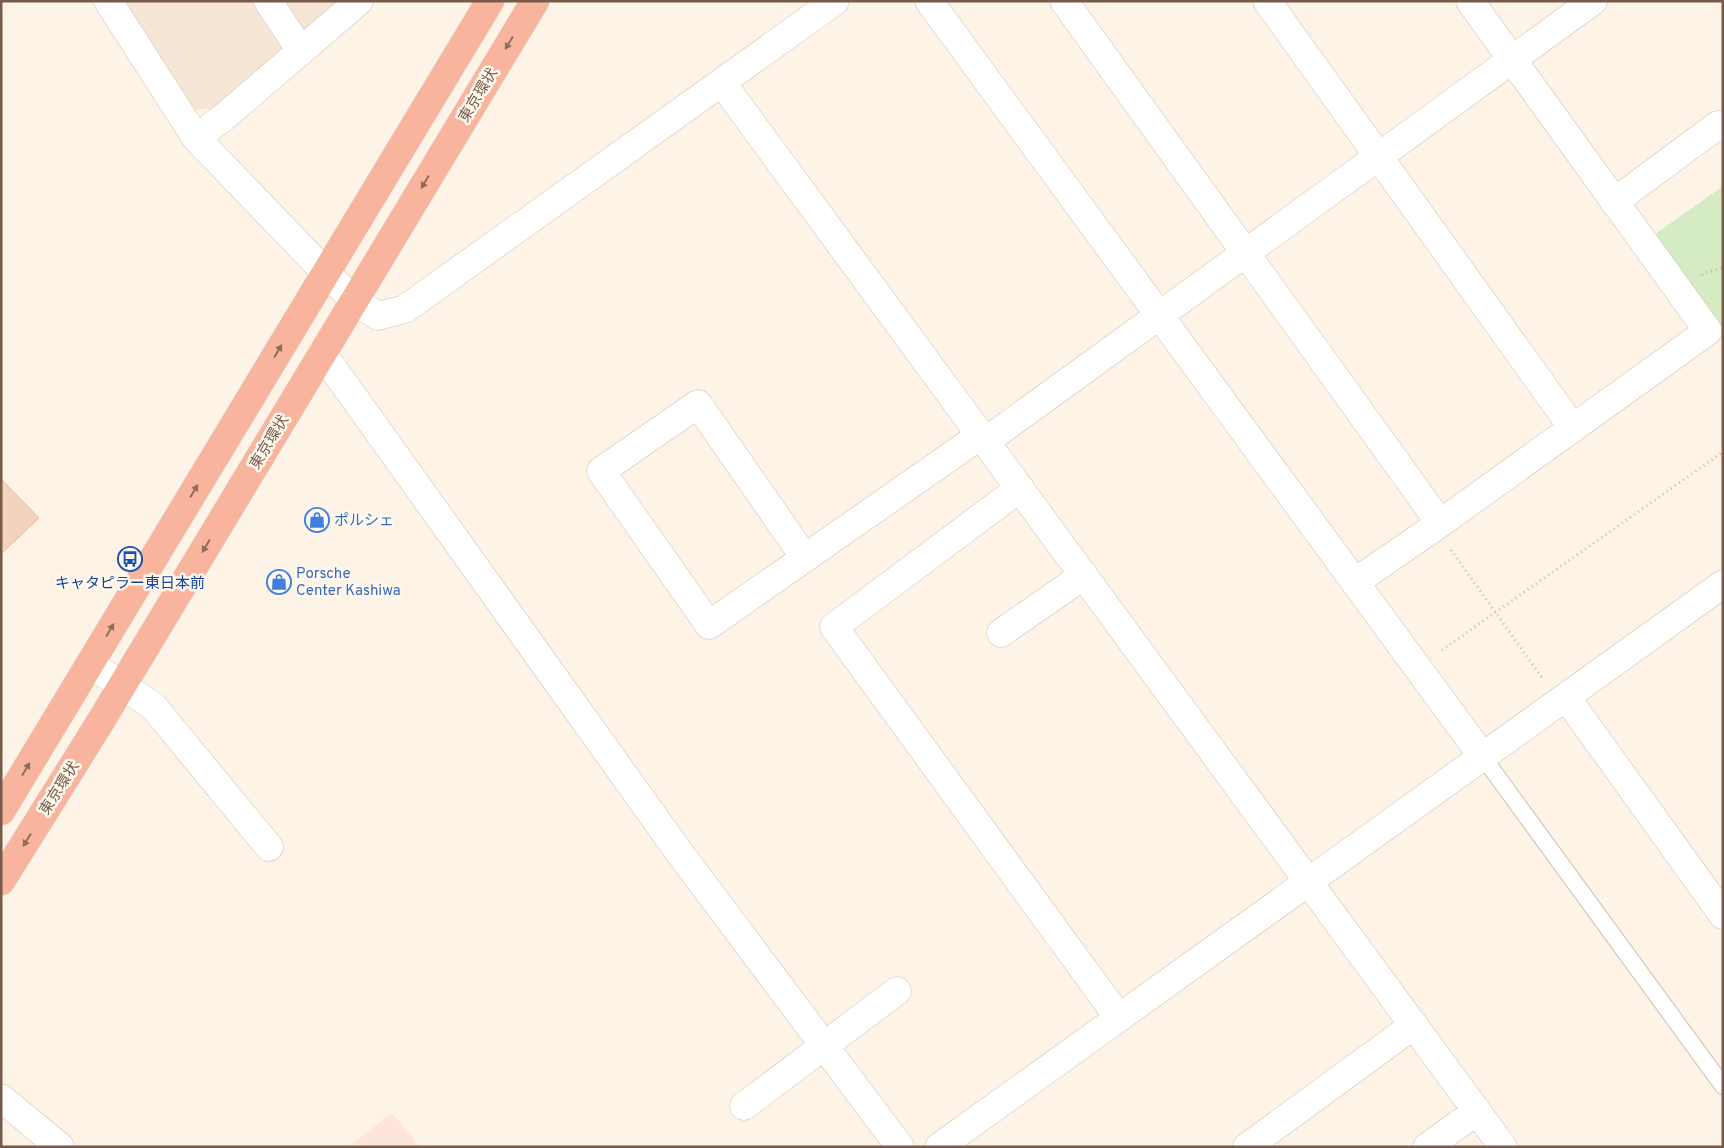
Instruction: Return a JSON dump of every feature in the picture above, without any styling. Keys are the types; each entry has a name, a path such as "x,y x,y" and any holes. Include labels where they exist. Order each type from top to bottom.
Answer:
{"highway":[{"path":"1,811 490,1"},
{"name":"東京環状","path":"1,881 123,685 534,1"}],"street":[{"path":"108,1 196,138 354,300 378,316 405,309 835,1"},
{"path":"268,1 300,52"},
{"path":"196,138 359,1"},
{"path":"929,1 1483,757"},
{"path":"1064,1 1437,525"},
{"path":"1267,1 1573,428"},
{"path":"1355,582 1708,331 1470,1"},
{"path":"805,558 698,404 602,471 709,625 1159,315 1593,1"},
{"path":"722,83 1503,1147"},
{"path":"1614,202 1718,125"},
{"path":"322,354 679,852 900,1147"},
{"path":"1020,488 834,627 1119,1018"},
{"path":"1001,633 1084,575"},
{"path":"939,1147 1563,699 1720,593"},
{"path":"90,664 153,706 269,847"},
{"path":"1563,699 1723,915"},
{"path":"744,1106 897,992"},
{"path":"1246,1147 1414,1026"},
{"path":"1,1098 60,1147"},
{"path":"1427,1147 1477,1111"}],"lane":[{"path":"1483,757 1723,1086"}],"path":[{"path":"1417,668 1723,452"},
{"path":"1437,525 1495,612 1563,699"}],"shaded area":[{"path":"119,1 339,1 217,108 189,110"},
{"path":"392,1113 420,1147 348,1147"}],"green space":[{"path":"1723,186 1723,330 1654,235"}],"building":[{"path":"1,479 39,518 1,554"}],"place":[{"name":"ポルシェ","path":"317,520"},
{"name":"キャタピラー東日本前","path":"130,559"},
{"name":"Porsche Center Kashiwa","path":"279,582"}]}
